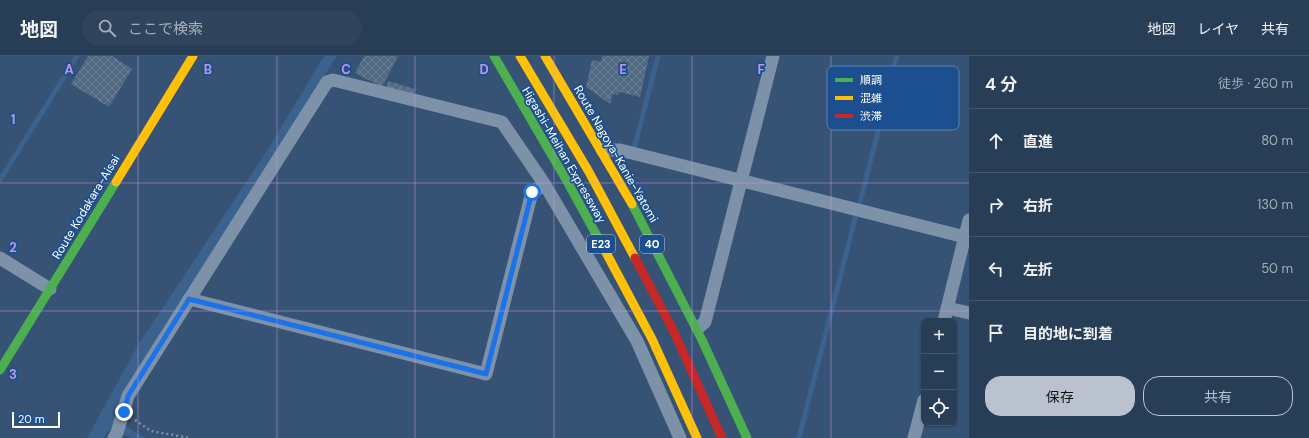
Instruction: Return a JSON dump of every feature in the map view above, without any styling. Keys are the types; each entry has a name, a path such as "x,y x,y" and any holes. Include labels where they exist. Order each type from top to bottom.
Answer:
{"main road":[{"name":"Route Kodakara-Aisai","path":"0,370 192,56"},
{"name":"Higashi-Meihan Expressway","path":"494,56 568,183 652,339 697,438"},
{"name":"Higashi-Meihan Expressway","path":"520,56 589,172 673,330 722,438"},
{"name":"Route Nagoya-Kanie-Yatomi","path":"545,56 602,150 698,328 747,438"}],"street":[{"path":"698,328 705,322 773,56"},
{"path":"116,436 128,396 327,82 333,80 502,122 545,185 637,341 680,438"},
{"path":"602,150 620,150 965,237"},
{"path":"189,299 486,374 532,192 545,185"},
{"path":"945,318 969,220"},
{"path":"0,258 50,289"},
{"path":"947,308 969,313"},
{"path":"914,438 921,411"}],"path":[{"path":"124,412 151,431 190,438"}],"water":[{"path":"324,56 337,56 124,391 114,417 127,427 146,438 131,438 122,433 108,431 104,438 87,438 138,345 268,149"}],"building":[{"path":"88,56 112,56 132,69 109,107 71,84"},
{"path":"364,56 398,56 382,87 355,73"},
{"path":"602,56 649,56 640,97 619,92 618,95 613,94 610,104 586,87 592,60 601,62"},
{"path":"388,81 415,89 413,95 387,87"}],"waterway":[{"path":"0,180 77,56"},
{"path":"634,149 658,56"},
{"path":"894,66 897,56"},
{"path":"859,207 878,130"},
{"path":"799,438 856,215"}],"traffic: fast":[{"path":"494,56 568,183 602,245"},
{"path":"0,370 116,182"},
{"path":"632,204 702,340 747,438"}],"traffic: slow":[{"path":"116,182 193,56"},
{"path":"520,56 589,172 635,258"},
{"path":"545,56 632,204"},
{"path":"602,245 652,339 697,438"}],"traffic: jam":[{"path":"635,258 673,330 722,438"}],"route":[{"path":"124,412 128,396 189,299 486,374 532,192"}]}
